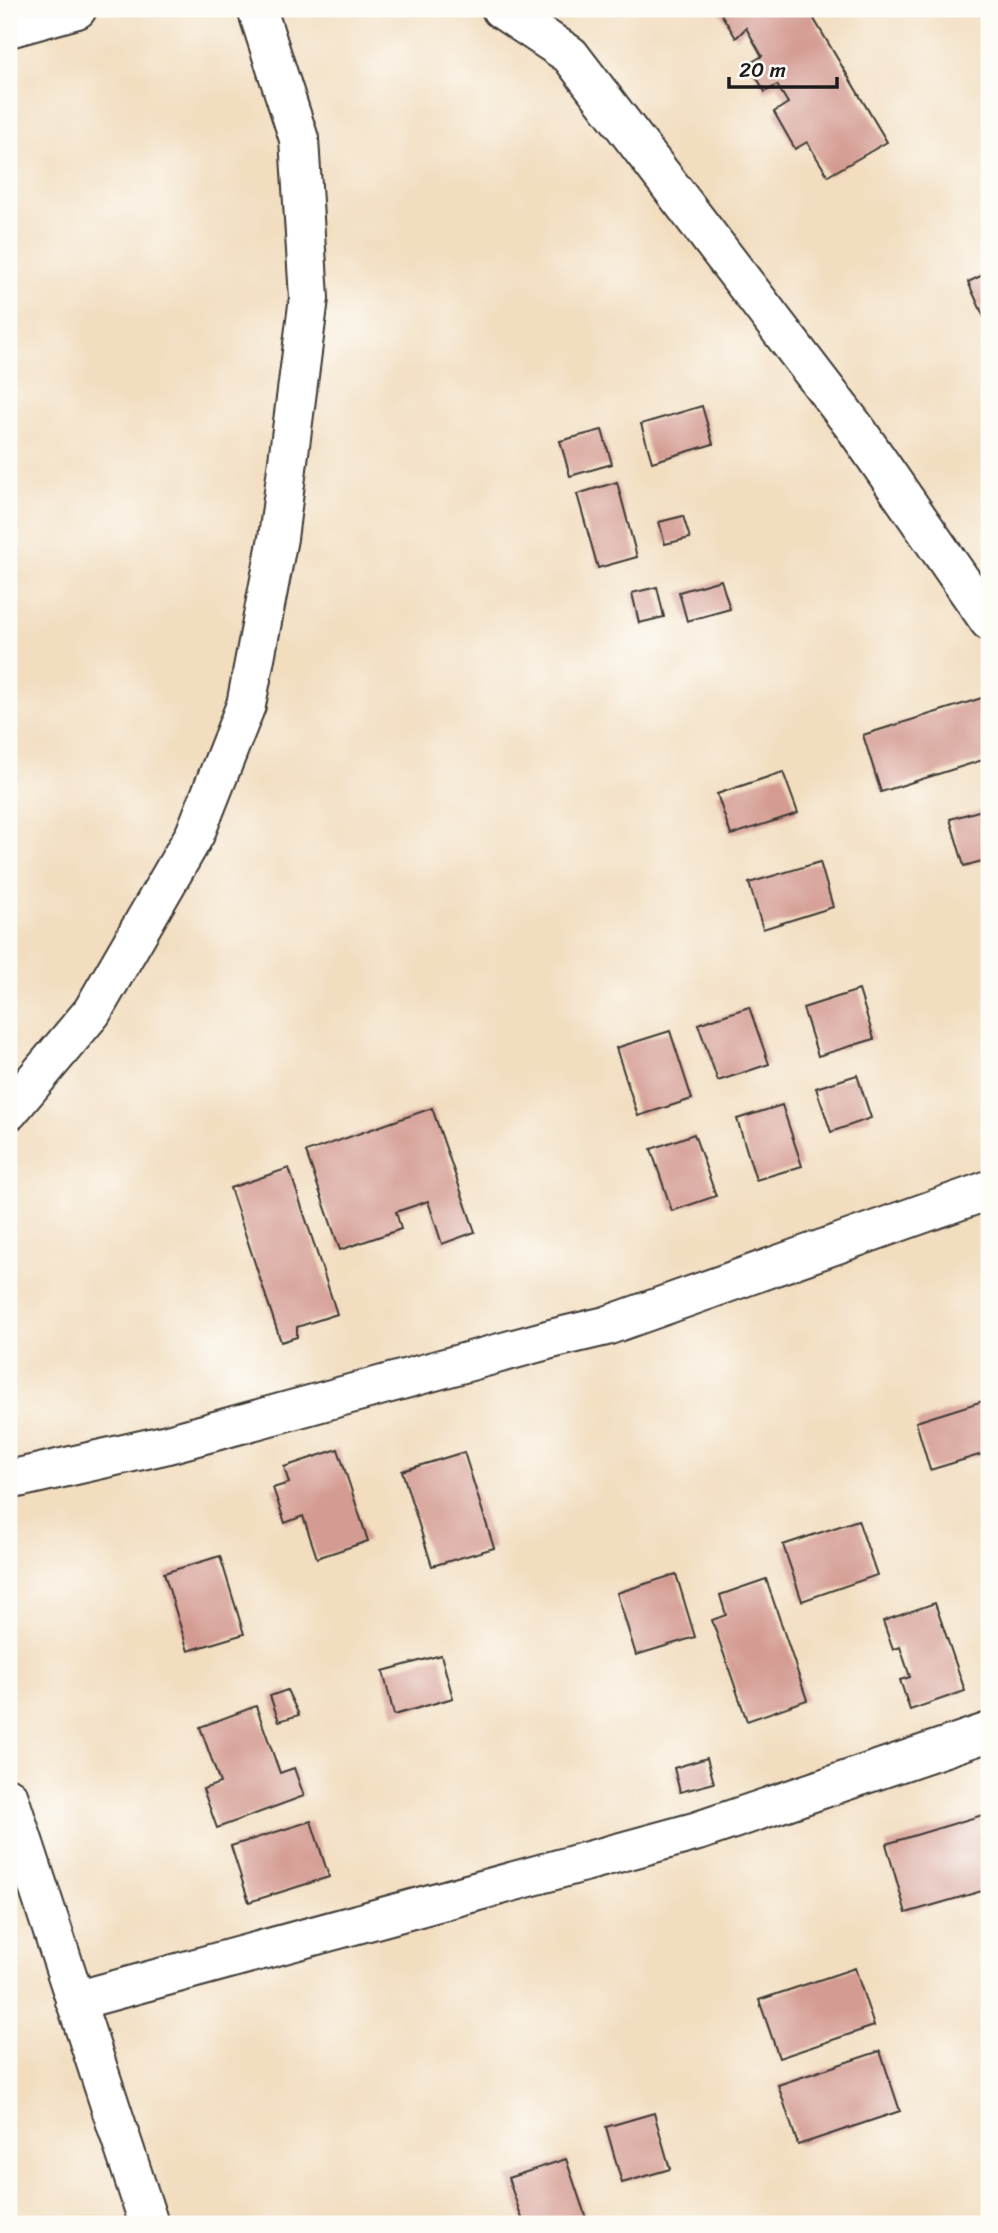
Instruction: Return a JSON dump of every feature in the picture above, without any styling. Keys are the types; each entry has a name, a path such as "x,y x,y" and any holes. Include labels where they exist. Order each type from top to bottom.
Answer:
{"street":[{"path":"9,28 77,9"},
{"path":"9,1111 92,1012 195,834 246,705 278,538 309,299 299,139 257,9"},
{"path":"501,9 570,55 856,429 989,621"},
{"path":"9,1480 164,1445 606,1326 989,1190"},
{"path":"75,2001 698,1831 989,1732"},
{"path":"9,1798 149,2224"}],"building":[{"path":"718,9 808,9 887,142 828,176 807,142 795,149 774,112 788,103 777,85 765,92 749,64 762,56 746,28 736,38"},
{"path":"989,272 989,328 968,282"},
{"path":"702,406 713,444 652,462 641,424"},
{"path":"602,430 612,464 570,476 560,441"},
{"path":"617,482 637,557 598,568 577,494"},
{"path":"683,516 690,538 665,544 659,522"},
{"path":"721,580 730,609 687,621 679,592"},
{"path":"657,587 664,617 639,623 632,593"},
{"path":"985,697 989,711 989,758 881,792 863,735"},
{"path":"783,772 798,813 731,835 717,794"},
{"path":"989,808 989,859 964,866 950,819"},
{"path":"820,862 833,907 763,929 749,883"},
{"path":"859,990 874,1039 818,1056 803,1008"},
{"path":"749,1007 769,1064 718,1081 698,1024"},
{"path":"670,1031 692,1099 638,1116 616,1048"},
{"path":"857,1075 871,1118 831,1132 816,1088"},
{"path":"782,1105 802,1166 756,1180 737,1119"},
{"path":"432,1108 475,1232 442,1244 428,1201 396,1212 401,1229 340,1250 306,1152"},
{"path":"694,1134 716,1196 672,1211 651,1149"},
{"path":"289,1168 337,1314 297,1327 297,1337 281,1342 230,1188"},
{"path":"989,1399 989,1452 930,1470 916,1422"},
{"path":"338,1449 368,1541 317,1558 303,1516 285,1523 273,1488 289,1483 284,1467"},
{"path":"464,1452 494,1548 432,1566 402,1471"},
{"path":"858,1520 877,1575 802,1601 783,1545"},
{"path":"220,1556 244,1634 188,1651 164,1573"},
{"path":"676,1574 695,1637 636,1655 617,1593"},
{"path":"766,1579 807,1700 747,1721 712,1620 726,1615 720,1595"},
{"path":"935,1603 965,1691 910,1710 900,1680 910,1677 900,1647 893,1650 883,1621"},
{"path":"441,1655 453,1698 394,1715 383,1671"},
{"path":"287,1690 299,1715 279,1721 270,1696"},
{"path":"256,1706 280,1773 294,1768 304,1796 217,1828 203,1789 220,1783 200,1727"},
{"path":"707,1758 714,1783 680,1792 674,1768"},
{"path":"989,1813 989,1889 906,1913 886,1844"},
{"path":"311,1821 329,1877 249,1902 231,1846"},
{"path":"855,1968 874,2026 779,2058 759,2000"},
{"path":"880,2051 900,2111 798,2145 778,2085"},
{"path":"654,2113 670,2169 622,2183 606,2127"},
{"path":"566,2159 588,2224 524,2224 508,2178"}]}
